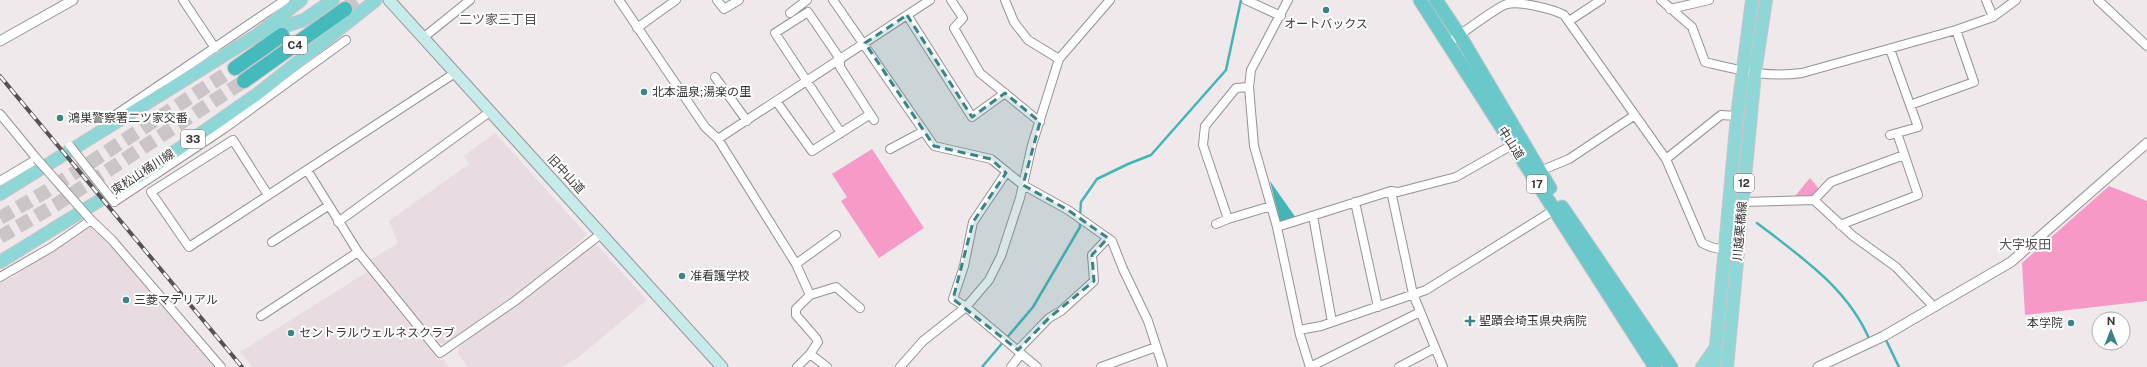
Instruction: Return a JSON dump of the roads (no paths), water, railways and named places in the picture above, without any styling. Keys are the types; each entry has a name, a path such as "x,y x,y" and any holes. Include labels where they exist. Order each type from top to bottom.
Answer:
{"highway":[{"name":"中山道","path":"1420,0 1655,367"},
{"name":"中山道","path":"1436,0 1460,36 1554,195 1671,365"},
{"name":"C4","path":"244,81 345,9"},
{"name":"C4","path":"235,68 282,35"}],"main road":[{"path":"257,35 304,20 333,0"},
{"name":"東松山桶川線","path":"0,262 144,173 306,62 376,0"},
{"name":"旧中山道","path":"389,0 602,233 642,281 722,367"},
{"name":"川越栗橋線","path":"1714,367 1737,116 1752,0"},
{"name":"川越栗橋線","path":"1727,367 1755,73 1766,0"},
{"path":"0,194 257,35 292,2"},
{"path":"1702,367 1710,358 1716,345"}],"street":[{"path":"0,41 72,0"},
{"path":"183,0 215,48"},
{"path":"423,38 470,0"},
{"path":"619,0 705,127 718,139 796,264 810,295"},
{"path":"637,28 676,0"},
{"path":"717,0 724,9 739,0"},
{"path":"790,13 807,0"},
{"path":"834,0 865,43 934,146 991,159 1006,173 1023,185 1068,210 1112,241 1123,269 1148,321 1163,367"},
{"path":"718,139 930,0"},
{"path":"951,0 963,18 954,28 980,73 1040,122"},
{"path":"1005,0 1014,22 1028,40 1059,59"},
{"path":"900,367 923,341 966,306 989,280 1001,256 1023,185 1032,145 1059,59 1110,0"},
{"path":"1246,0 1281,16"},
{"path":"1288,0 1281,16 1251,70 1249,87 1254,146 1277,227 1299,330 1310,367 1420,312"},
{"path":"1569,21 1601,0"},
{"path":"1661,0 1692,27 1705,62 1742,71 1780,76 1802,73 1956,30 1993,17 2016,0"},
{"path":"1670,9 1709,0"},
{"path":"1986,0 1993,17"},
{"path":"2098,0 2147,46"},
{"path":"292,2 215,48 70,146 114,202 225,128 306,62 346,40"},
{"path":"1447,44 1505,2 1538,6 1556,11 1569,21 1666,159 1702,242 1711,248 1724,250"},
{"path":"776,101 812,151 841,133 872,118 840,67 840,60 808,12 775,33 808,80 841,133"},
{"path":"907,15 972,117 1005,93"},
{"path":"1910,105 1974,82 1956,30"},
{"path":"1840,225 1918,195 1904,155 1894,134 1918,127 1890,48"},
{"path":"145,182 189,247 455,73"},
{"path":"715,77 747,121"},
{"path":"1228,219 1203,144 1205,126 1236,88 1249,87"},
{"path":"338,222 490,112"},
{"path":"0,114 37,159 91,220 112,240 221,367"},
{"path":"1540,171 1569,159 1635,115"},
{"path":"1666,159 1721,115 1737,116"},
{"path":"225,128 268,195"},
{"path":"890,149 924,131"},
{"path":"152,192 233,140"},
{"path":"1818,367 1884,336 2012,262 2147,143"},
{"path":"1277,227 1391,190 1398,192 1456,177 1512,145"},
{"path":"1743,202 1814,200 1831,182 1904,155"},
{"path":"0,181 37,159"},
{"path":"307,170 358,252 440,354 515,301 602,233"},
{"path":"1006,173 973,222 964,266 953,299 966,306 1037,367"},
{"path":"1391,190 1413,294 1443,367"},
{"path":"1814,200 1840,225 1869,249 1896,267 1934,306"},
{"path":"1355,202 1378,306"},
{"path":"272,242 328,206"},
{"path":"1216,224 1271,206"},
{"path":"1299,330 1332,322 1426,290 1554,210"},
{"path":"1313,216 1332,322"},
{"path":"0,277 52,247 91,220"},
{"path":"796,264 836,235"},
{"path":"1011,367 1020,352 1049,318 1061,311 1094,281 1092,255 1108,238"},
{"path":"261,316 358,252"},
{"path":"797,367 810,354 818,342 796,315 796,309 810,295 836,287 860,308"},
{"path":"1101,367 1156,347"},
{"path":"1399,367 1435,348"},
{"path":"810,354 827,367"}],"water":[{"path":"1270,181 1296,218 1280,222"}],"waterway":[{"path":"1080,216 1081,202 1097,179 1151,155 1226,70 1241,0"},
{"path":"982,367 1033,307 1080,227 1080,221"},
{"path":"1757,223 1822,275 1850,305 1861,322 1870,341"},
{"path":"1885,338 1899,367"}],"tunnel":[{"path":"345,9 356,0"},
{"path":"0,218 45,192 235,68"},
{"path":"0,237 57,204 244,81"}],"railway":[{"path":"0,76 242,367"}],"place":[{"name":"オートバックス","path":"1326,10"},
{"name":"北本温泉;湯楽の里","path":"644,92"},
{"name":"鴻巣警察署二ツ家交番","path":"60,118"},
{"name":"准看護学校","path":"682,276"},
{"name":"三菱マテリアル","path":"126,300"},
{"name":"聖蹟会埼玉県央病院","path":"1470,321"},
{"name":"本学院","path":"2071,323"},
{"name":"セントラルウェルネスクラブ","path":"291,333"}],"district":[{"name":"二ツ家三丁目","path":"498,19"},
{"name":"大字坂田","path":"2025,244"}]}
